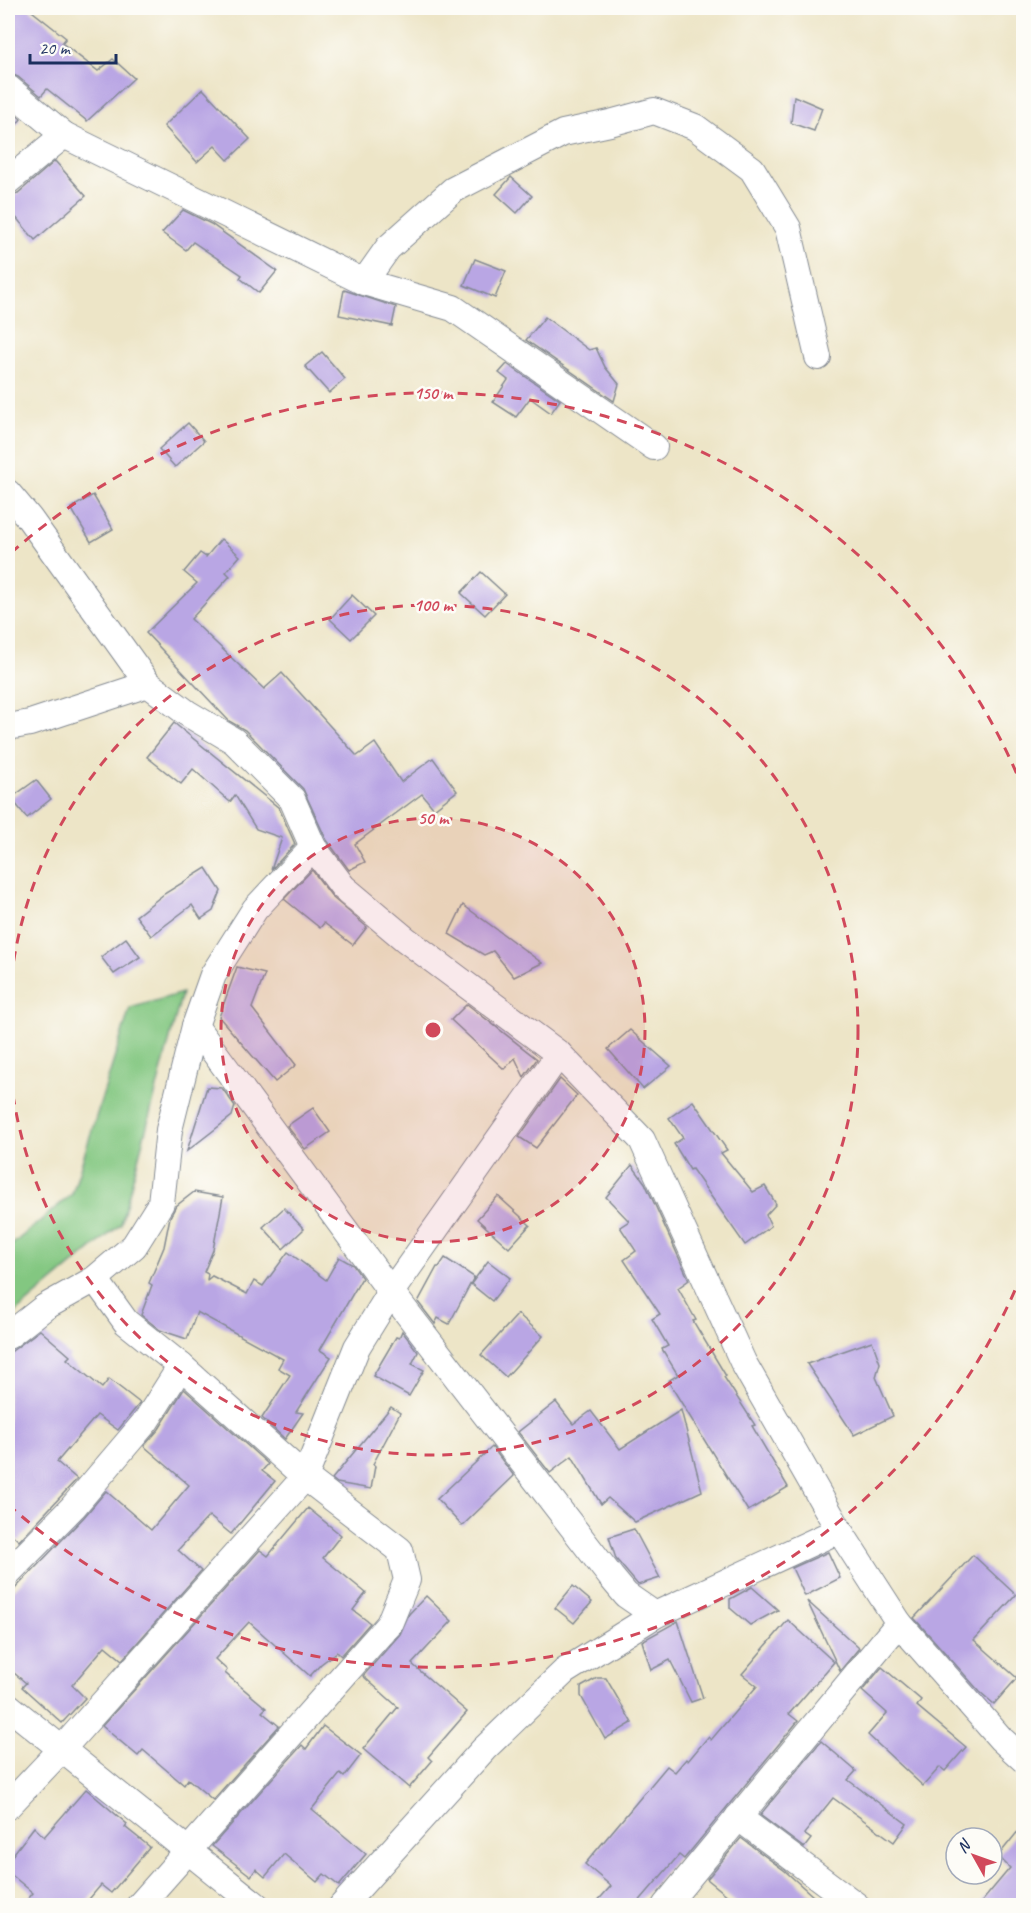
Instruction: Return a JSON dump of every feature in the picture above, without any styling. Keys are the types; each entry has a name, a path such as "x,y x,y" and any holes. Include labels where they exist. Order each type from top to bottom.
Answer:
{"street":[{"path":"8,88 64,135 364,282 453,308 654,447"},
{"path":"364,282 388,248 453,190 562,133 654,111 696,127 752,170 788,228 819,357"},
{"path":"8,181 64,135"},
{"path":"8,493 148,684 234,741 292,799 313,848 343,887 387,924 559,1053 642,1140 743,1362 839,1530 899,1623 1001,1739 1023,1760"},
{"path":"8,727 30,723 148,684"},
{"path":"8,1336 45,1307 95,1279 134,1246 161,1203 169,1130 195,1026 213,975 255,909 313,848"},
{"path":"195,1026 392,1292 618,1586 656,1615"},
{"path":"8,1806 62,1750 305,1477 357,1347 392,1292 559,1053"},
{"path":"95,1279 126,1322 181,1366 305,1477 400,1550 407,1580 389,1624 139,1905"},
{"path":"8,1573 73,1507 138,1430 181,1366"},
{"path":"342,1905 484,1749 565,1671 656,1615 839,1530"},
{"path":"664,1905 899,1623"},
{"path":"8,1706 257,1905"},
{"path":"738,1817 857,1905"}],"green space":[{"path":"182,993 121,1224 8,1319 8,1248 72,1194 130,1008"}],"building":[{"path":"8,8 28,8 66,38 62,43 98,71 113,59 134,78 87,121 47,89 41,96 18,77 8,73"},
{"path":"203,89 250,139 228,160 215,146 197,162 164,126"},
{"path":"794,96 822,108 814,131 791,123"},
{"path":"8,107 21,119 8,135"},
{"path":"55,161 86,196 35,240 8,208 8,198 18,193"},
{"path":"511,177 532,196 517,213 496,194"},
{"path":"183,210 211,224 277,271 259,293 240,278 242,275 193,242 186,250 162,233"},
{"path":"475,259 506,271 495,298 464,285"},
{"path":"344,290 396,307 392,326 339,315"},
{"path":"545,317 589,350 596,348 605,367 619,384 614,401 526,340"},
{"path":"322,352 345,379 329,393 305,366"},
{"path":"507,364 560,400 551,413 530,398 516,417 493,402 508,380 499,373"},
{"path":"188,423 204,441 175,467 159,449"},
{"path":"93,495 113,529 91,542 71,508"},
{"path":"221,539 240,556 226,572 230,576 191,619 264,689 282,673 357,756 375,743 401,782 433,758 457,791 434,809 422,794 355,844 365,862 349,870 326,839 303,789 245,730 229,721 146,633 197,583 184,572 200,553 206,557"},
{"path":"481,572 505,594 485,615 461,593"},
{"path":"352,595 374,616 351,639 330,619"},
{"path":"174,723 279,808 295,844 271,870 282,838 256,829 235,795 230,802 193,769 181,784 147,757"},
{"path":"36,780 51,799 27,818 11,798"},
{"path":"206,868 221,891 213,911 201,919 192,905 151,936 136,916 164,894"},
{"path":"312,870 333,898 367,927 353,945 324,923 320,928 284,899"},
{"path":"463,905 542,963 514,977 493,951 484,955 449,934"},
{"path":"126,938 140,957 114,974 101,957"},
{"path":"237,967 265,974 252,1008 296,1065 275,1082 219,1017"},
{"path":"467,1004 537,1059 524,1077 515,1058 504,1069 451,1020"},
{"path":"630,1030 671,1066 643,1089 608,1049"},
{"path":"560,1079 577,1095 536,1148 519,1137"},
{"path":"207,1087 222,1088 235,1106 232,1116 187,1151"},
{"path":"693,1101 727,1150 721,1153 753,1192 765,1186 776,1204 766,1215 771,1226 745,1245 692,1169 690,1170 674,1144 683,1138 669,1118"},
{"path":"313,1108 330,1132 305,1149 287,1126"},
{"path":"632,1165 645,1183 689,1280 678,1288 696,1320 693,1321 726,1376 724,1377 755,1425 752,1426 788,1487 748,1511 668,1381 678,1375 662,1349 668,1346 652,1319 660,1314 624,1260 636,1251 620,1227 629,1221 606,1197"},
{"path":"194,1192 223,1197 213,1250 204,1272 208,1274 207,1280 212,1276 247,1294 254,1281 263,1286 288,1252 326,1280 339,1257 353,1265 362,1278 320,1350 331,1357 296,1412 303,1413 285,1439 262,1418 290,1375 278,1368 283,1359 197,1312 187,1339 160,1330 141,1315 152,1285 149,1283 164,1247 170,1217 176,1206"},
{"path":"498,1196 530,1225 509,1248 477,1219"},
{"path":"284,1208 304,1229 283,1249 263,1227"},
{"path":"445,1258 474,1277 449,1324 438,1318 435,1324 418,1302 437,1267"},
{"path":"488,1261 510,1278 492,1301 471,1284"},
{"path":"518,1314 543,1336 506,1377 481,1355"},
{"path":"40,1330 70,1356 67,1359 102,1388 109,1379 140,1403 118,1430 97,1415 57,1462 77,1479 19,1541 8,1531 8,1354"},
{"path":"402,1331 418,1352 412,1364 424,1370 409,1396 373,1376"},
{"path":"872,1341 880,1363 876,1377 893,1416 854,1435 807,1364"},
{"path":"184,1389 268,1464 262,1471 275,1481 231,1534 209,1516 178,1550 201,1571 122,1660 105,1646 72,1685 85,1698 62,1723 22,1687 26,1683 8,1668 8,1596 106,1491 151,1530 189,1485 144,1446 159,1429"},
{"path":"556,1402 573,1424 591,1411 620,1449 681,1410 702,1491 635,1522 608,1498 601,1504 572,1456 550,1473 518,1432"},
{"path":"391,1407 400,1413 373,1464 375,1466 371,1489 337,1483 332,1479"},
{"path":"492,1447 514,1476 462,1526 437,1499"},
{"path":"308,1508 341,1535 323,1558 366,1593 353,1610 370,1623 341,1656 337,1652 310,1676 249,1622 215,1659 227,1670 225,1673 266,1708 262,1712 279,1726 213,1800 188,1779 184,1785 143,1750 138,1756 102,1726 260,1550 268,1556"},
{"path":"634,1529 660,1578 638,1585 616,1559 609,1537"},
{"path":"828,1552 840,1578 805,1596 792,1568"},
{"path":"973,1555 1016,1595 974,1640 1017,1678 994,1704 980,1692 914,1618"},
{"path":"573,1586 592,1602 574,1623 555,1608"},
{"path":"752,1587 778,1610 750,1625 730,1608 730,1599"},
{"path":"426,1596 452,1621 412,1664 467,1712 428,1757 432,1761 409,1788 363,1749 398,1707 363,1676 400,1634 409,1614"},
{"path":"807,1601 859,1648 840,1671"},
{"path":"788,1620 834,1662 789,1714 798,1721 684,1859 679,1855 636,1905 594,1905 611,1886 585,1864 667,1766 675,1772 686,1759 688,1761 708,1737 711,1740 757,1686 742,1674"},
{"path":"678,1621 703,1698 691,1702 670,1660 651,1670 642,1641"},
{"path":"882,1667 921,1700 917,1706 966,1747 945,1771 940,1767 923,1786 868,1735 887,1713 862,1691"},
{"path":"597,1678 606,1678 632,1723 605,1739 581,1696 581,1687"},
{"path":"323,1726 361,1755 344,1777 340,1774 312,1809 366,1854 339,1886 324,1874 317,1882 284,1854 265,1877 256,1869 251,1876 212,1846 302,1745 306,1749"},
{"path":"821,1741 856,1771 848,1780 907,1824 894,1842 833,1798 804,1834 811,1839 804,1848 760,1815"},
{"path":"86,1789 127,1824 125,1827 150,1847 111,1893 101,1885 84,1905 23,1905 33,1893 8,1872 8,1861 34,1827 44,1837"},
{"path":"1023,1825 1023,1905 979,1905 995,1886 1004,1886 1004,1875 1010,1868 1004,1862 1004,1849"},
{"path":"741,1838 785,1871 823,1905 739,1905 707,1879"}]}
